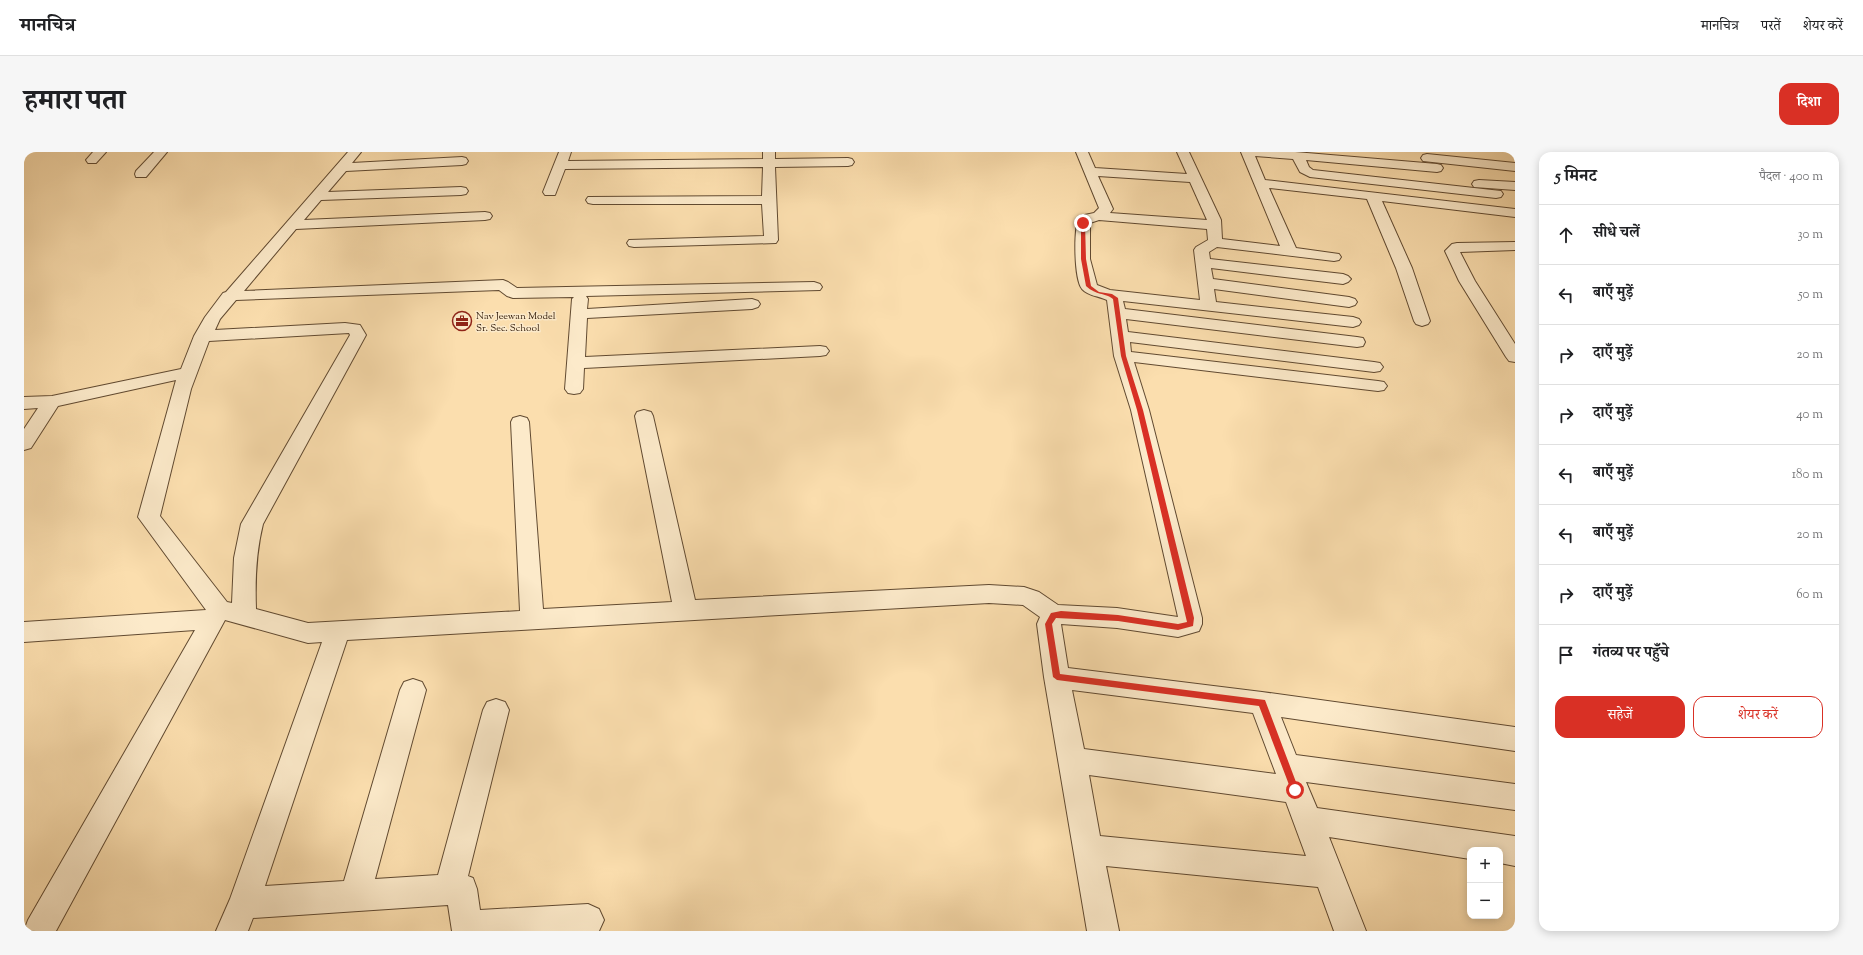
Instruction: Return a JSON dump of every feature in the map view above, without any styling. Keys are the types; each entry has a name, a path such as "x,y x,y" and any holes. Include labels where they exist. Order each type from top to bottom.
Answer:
{"street":[{"path":"141,174 161,152"},
{"path":"550,192 565,152"},
{"path":"1183,152 1196,179 1212,219 1215,242"},
{"path":"1247,152 1262,183 1290,251"},
{"path":"1252,152 1437,168"},
{"path":"1414,152 1427,158 1515,167"},
{"path":"1298,156 1304,169 1310,173 1496,194"},
{"path":"561,165 768,158 848,162"},
{"path":"634,243 771,240 768,200 768,158"},
{"path":"1427,158 1437,168 1515,204"},
{"path":"226,615 149,517 186,373 202,336 213,317 230,296 348,160 462,161"},
{"path":"1086,162 1196,179"},
{"path":"1086,162 1108,207"},
{"path":"1262,183 1515,213"},
{"path":"1472,183 1515,186"},
{"path":"318,196 461,191"},
{"path":"1373,196 1404,268 1422,321"},
{"path":"592,200 768,200"},
{"path":"1134,206 1212,219"},
{"path":"1212,219 1108,207 1085,219 1083,223 1083,259 1088,286 1114,304 1356,342"},
{"path":"292,225 485,216"},
{"path":"1209,306 1204,262 1201,250 1215,242 1334,257"},
{"path":"1515,246 1458,247 1452,252 1467,281 1515,357"},
{"path":"1204,262 1343,279"},
{"path":"1206,283 1349,302"},
{"path":"230,296 503,285 513,293 814,287"},
{"path":"574,389 581,292"},
{"path":"579,314 752,304"},
{"path":"1114,304 1209,306 1353,322"},
{"path":"24,632 226,615 308,633 685,610 988,594 1019,594 1033,598 1054,615 1061,614 1118,618 1178,627 1190,624 1142,416 1122,346 1114,304"},
{"path":"39,931 226,615 243,572 247,541 252,524 358,335 354,329 345,328 202,336"},
{"path":"1122,346 1374,366"},
{"path":"1122,346 1378,386"},
{"path":"576,363 820,351"},
{"path":"24,403 52,402 186,373"},
{"path":"24,444 52,402"},
{"path":"644,416 685,610"},
{"path":"520,422 532,619"},
{"path":"1054,615 1049,624 1057,677 1103,931"},
{"path":"232,931 244,903 338,631"},
{"path":"1057,677 1262,703 1515,739"},
{"path":"355,896 413,690"},
{"path":"1262,703 1350,931"},
{"path":"449,890 496,710"},
{"path":"1072,760 1515,797"},
{"path":"1306,820 1515,851"},
{"path":"1088,849 1328,873"},
{"path":"244,903 462,889 466,927 588,920"}],"place":[{"name":"Nav Jeewan Model Sr. Sec. School","path":"462,321"}],"route":[{"path":"1083,223 1083,259 1088,286 1097,293 1111,295 1116,298 1123,356 1140,410 1190,618 1190,624 1178,627 1118,618 1061,614 1054,615 1049,624 1057,677 1262,703 1295,790"}]}
